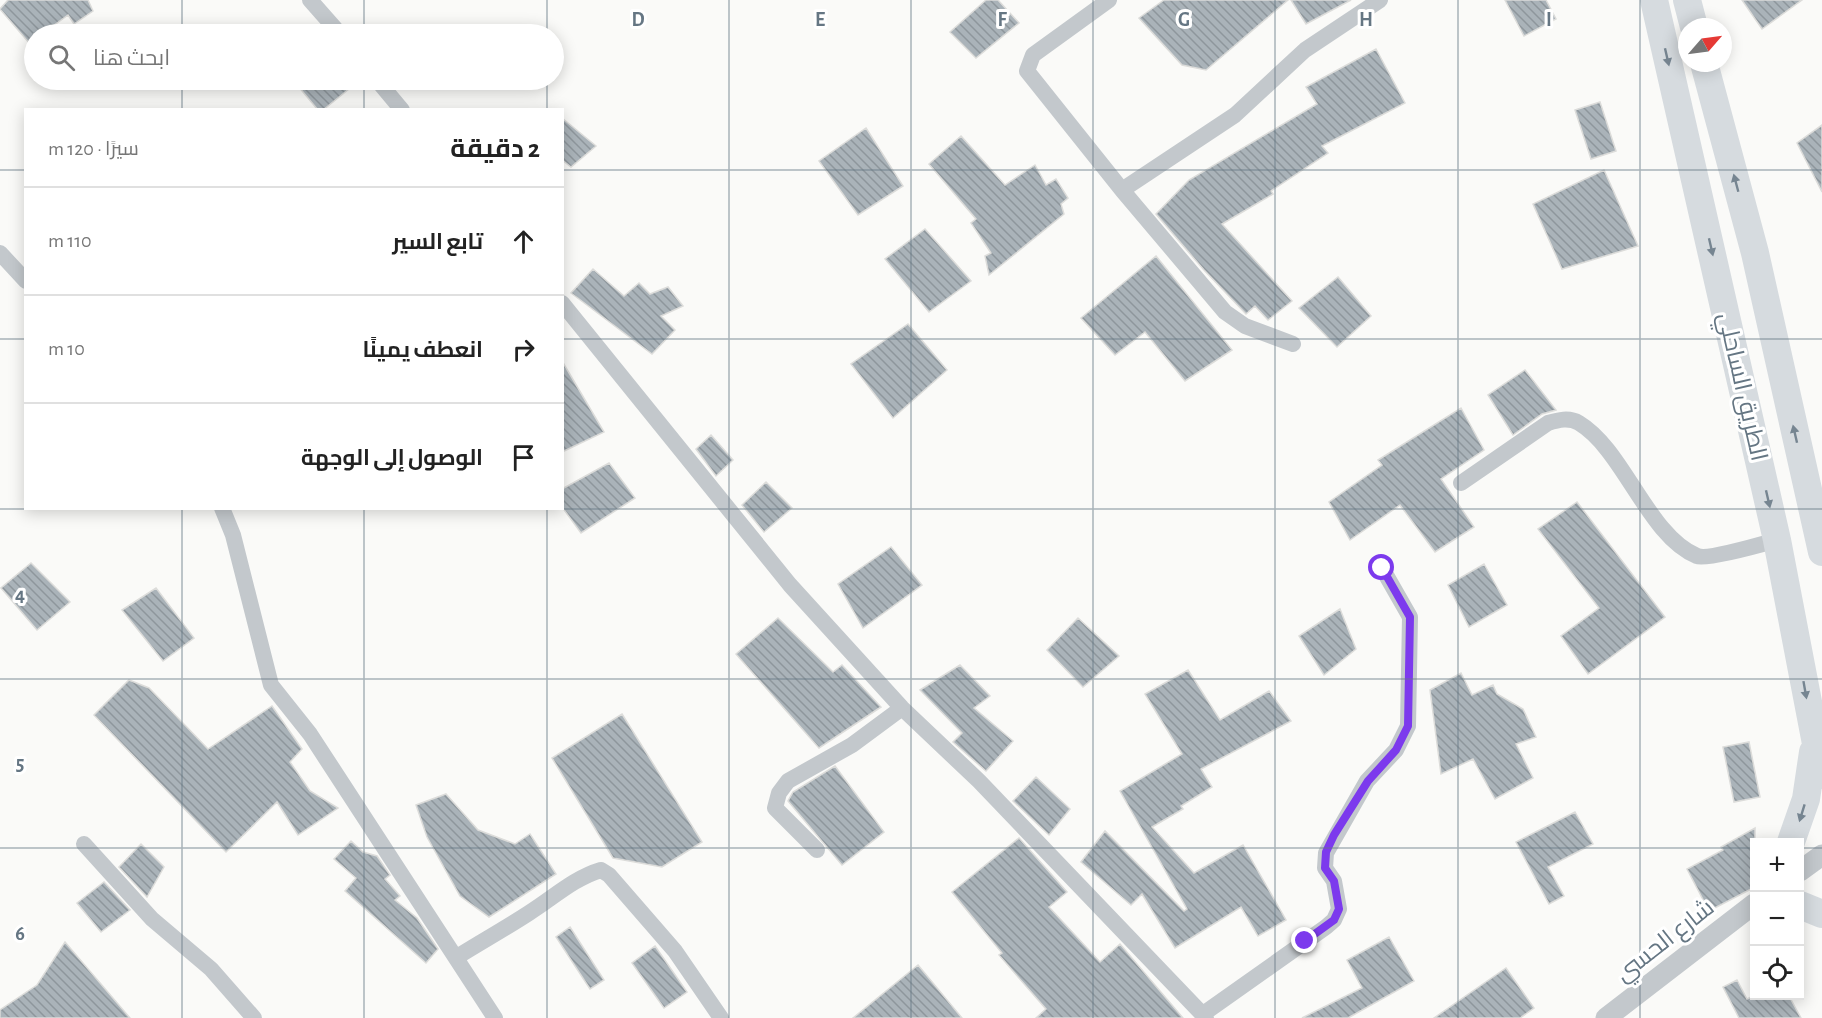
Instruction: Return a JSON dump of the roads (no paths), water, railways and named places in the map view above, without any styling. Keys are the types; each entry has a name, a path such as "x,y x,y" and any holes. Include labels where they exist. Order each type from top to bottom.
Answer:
{"highway":[{"name":"الطريق الساحلي","path":"1654,0 1778,540 1822,775"},
{"path":"1687,0 1692,18"},
{"name":"الطريق الساحلي","path":"1706,72 1755,253 1822,552"},
{"path":"1793,838 1806,799 1814,741"},
{"path":"1804,907 1822,914"}],"street":[{"path":"310,0 331,24"},
{"path":"1109,0 1033,55 1027,71 1122,190 1225,312 1245,326 1293,344"},
{"path":"1122,190 1235,115 1305,50 1380,0"},
{"path":"385,90 400,108"},
{"path":"0,253 24,278"},
{"path":"564,305 790,585 902,708 979,781 1205,1016 1326,927 1334,920 1339,909 1334,881 1325,868 1326,852 1368,781 1396,750 1408,726 1410,617 1382,568"},
{"path":"1461,483 1548,423 1562,419 1578,422 1602,444 1667,532 1698,557 1710,557 1778,540"},
{"path":"223,510 240,558 272,685 310,734 495,1018"},
{"path":"817,850 775,808 779,793 788,781 852,745 902,708"},
{"path":"84,844 152,918 211,969 254,1018"},
{"path":"1804,868 1822,855"},
{"path":"457,957 573,883 601,870 609,875 675,951 721,1018"},
{"name":"شارع الحسي","path":"1606,1018 1750,907"}]}
